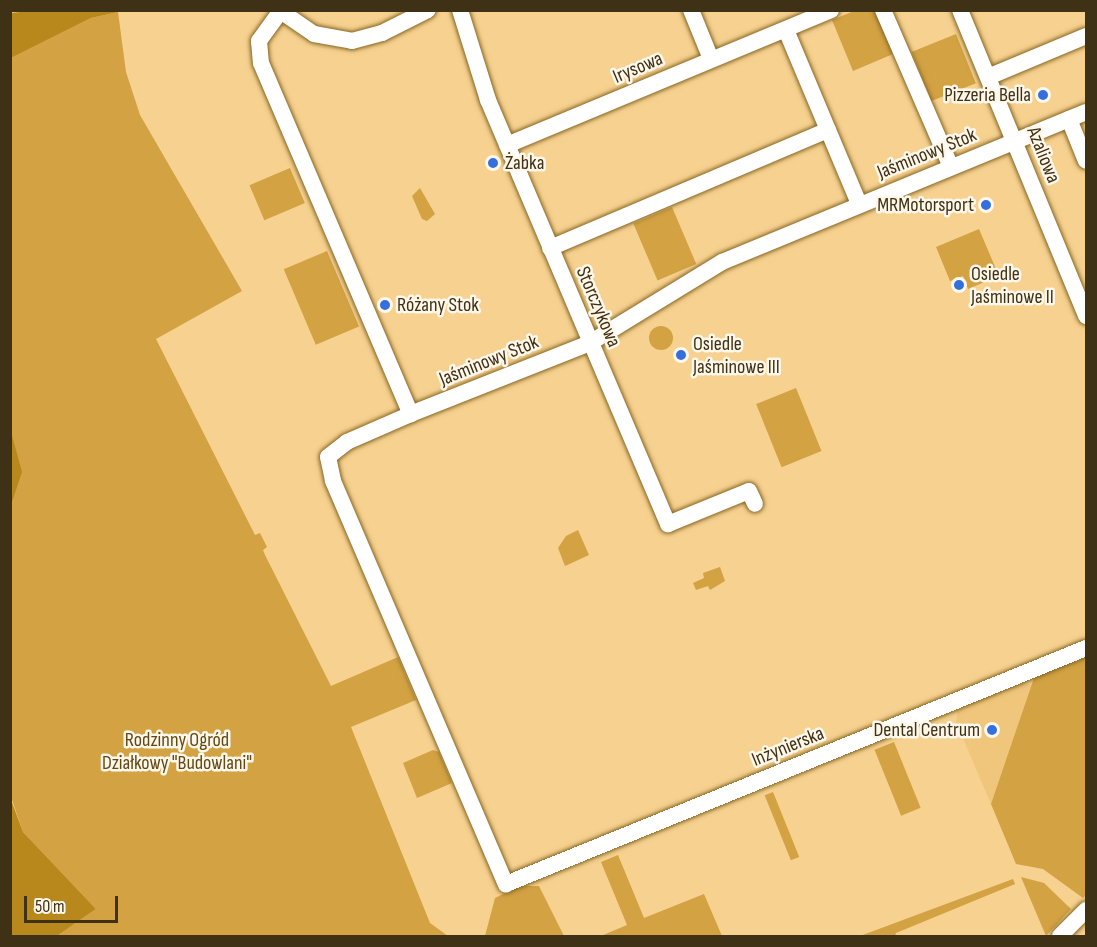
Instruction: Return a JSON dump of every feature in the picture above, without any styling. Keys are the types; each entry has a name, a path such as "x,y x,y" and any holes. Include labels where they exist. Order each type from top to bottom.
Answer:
{"street":[{"path":"411,414 261,63 259,42 280,11 314,34 352,40 382,33 428,10"},
{"name":"Storczykowa","path":"460,10 471,53 507,145 668,524 749,491 755,504"},
{"path":"691,10 711,59"},
{"name":"Irysowa","path":"507,145 831,10"},
{"path":"883,10 951,167"},
{"name":"Azaliowa","path":"960,10 1086,316"},
{"path":"786,30 859,204"},
{"path":"988,77 1086,36"},
{"name":"Jaśminowy Stok","path":"506,884 333,481 328,457 347,442 411,414 590,343 722,262 1086,112"},
{"path":"1069,119 1086,161"},
{"path":"550,248 828,130"},
{"name":"Inżynierska","path":"506,884 1086,648"},
{"path":"1060,936 1086,910"}],"shaded area":[{"path":"38,10 111,10 118,12 91,18 11,58 11,13"},
{"path":"11,432 22,472 10,505"},
{"path":"1019,682 1032,685 991,804 956,722 958,707"},
{"path":"10,797 23,832 96,909 57,936 11,936"}],"green space":[{"path":"854,11 875,11 893,54 853,71 832,20"},
{"name":"Rodzinny Ogród Działkowy \"Budowlani\"","path":"118,12 126,72 140,115 242,291 156,339 255,535 260,533 267,547 263,550 265,555 331,686 398,657 416,700 351,727 430,923 448,936 57,936 96,909 23,832 11,797 10,505 21,472 10,432 11,58 91,18"},
{"path":"956,34 976,83 931,101 911,52"},
{"path":"290,168 305,203 264,220 249,185"},
{"path":"420,188 435,214 427,221 422,219 412,196"},
{"path":"672,207 696,264 658,280 633,223"},
{"path":"979,229 999,276 968,289 963,276 950,281 936,247"},
{"path":"327,251 359,326 316,345 284,269"},
{"path":"661,326 670,329 673,338 670,347 661,350 652,347 649,338 652,329"},
{"path":"796,388 821,451 782,467 756,404"},
{"path":"578,530 589,555 565,566 558,548 566,536"},
{"path":"720,567 725,581 710,590 708,586 696,590 693,583 704,578 703,573"},
{"path":"1086,654 1086,895 1083,898 1043,869 1016,864 991,804 1035,675"},
{"path":"894,742 921,808 901,816 875,750"},
{"path":"433,750 439,752 452,783 417,798 403,763"},
{"path":"773,792 799,857 791,860 765,795"},
{"path":"618,855 644,918 704,894 722,936 601,936 627,925 601,862"},
{"path":"1021,877 1044,883 1071,909 1046,936"},
{"path":"1013,879 1015,884 896,933 895,936 860,936"},
{"path":"519,886 539,886 564,936 485,936 495,898"}],"place":[{"name":"Pizzeria Bella","path":"1043,95"},
{"name":"Żabka","path":"493,163"},
{"name":"MRMotorsport","path":"986,205"},
{"name":"Osiedle Jaśminowe II","path":"959,285"},
{"name":"Różany Stok","path":"385,305"},
{"name":"Osiedle Jaśminowe III","path":"681,355"},
{"name":"Dental Centrum","path":"992,730"}]}
